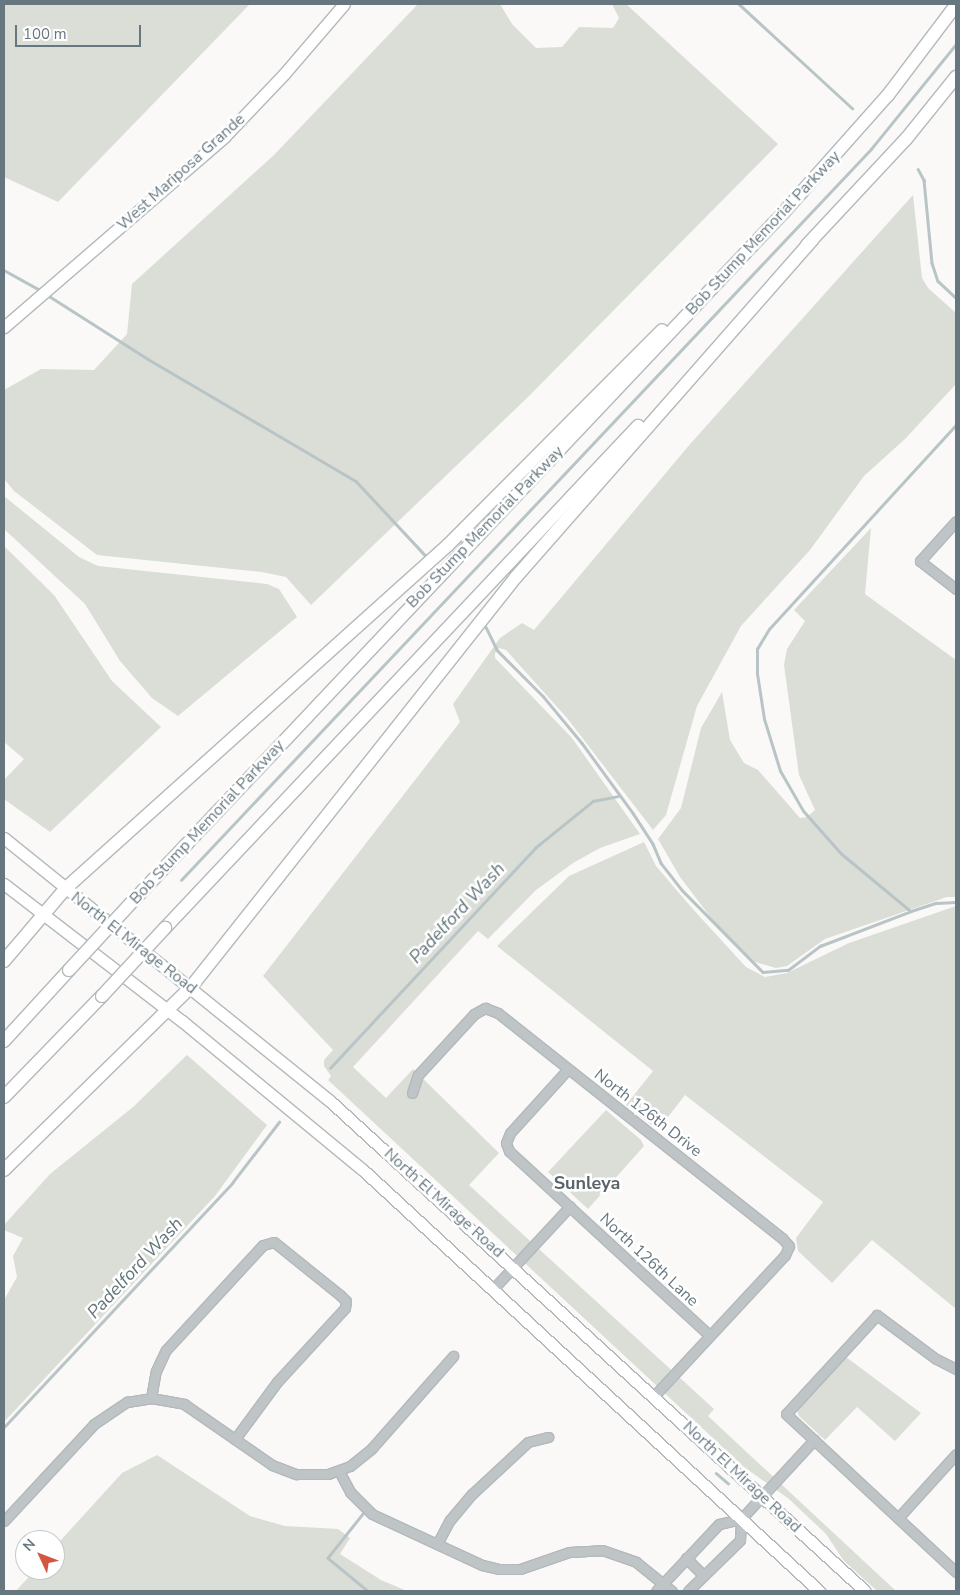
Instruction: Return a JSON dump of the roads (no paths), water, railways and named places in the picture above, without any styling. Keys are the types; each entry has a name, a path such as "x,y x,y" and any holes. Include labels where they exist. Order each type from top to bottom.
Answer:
{"highway":[{"name":"Bob Stump Memorial Parkway","path":"4,1041 427,588 784,212 874,112 956,5"},
{"path":"4,1097 102,996 888,160 956,77"},
{"path":"4,961 42,913 66,888 448,545 634,356 784,212"},
{"path":"4,1170 169,1011 191,987 490,609 568,516 812,240"}],"main road":[{"name":"West Mariposa Grande","path":"4,327 224,136 284,74 344,4"},
{"name":"North El Mirage Road","path":"4,838 330,1100 865,1591"},
{"name":"North El Mirage Road","path":"4,884 169,1011 297,1113 493,1289 819,1591"}],"street":[{"path":"956,521 920,561 956,589"},
{"name":"North 126th Drive","path":"412,1093 418,1075 474,1014 485,1008 498,1013 776,1232 789,1246 785,1255 709,1335"},
{"name":"North 126th Lane","path":"568,1069 510,1133 506,1143 509,1151 709,1335"},
{"path":"493,1289 570,1206"},
{"path":"151,1398 156,1371 166,1350 269,1241 346,1302 345,1308 277,1382 235,1439"},
{"path":"956,1369 936,1359 877,1316 786,1414 956,1572"},
{"path":"654,1396 709,1335"},
{"path":"4,1521 102,1417 127,1402 151,1398 191,1407 266,1462 284,1470 307,1475 340,1471 372,1448 453,1356"},
{"path":"437,1544 450,1520 472,1494 528,1442 548,1437"},
{"path":"688,1591 740,1540 742,1520 814,1440"},
{"path":"898,1518 956,1454"},
{"path":"340,1471 350,1492 372,1514 500,1570 530,1567 578,1550 610,1551 636,1562 672,1591"},
{"path":"656,1591 720,1524 742,1520"},
{"path":"686,1558 704,1576"}],"waterway":[{"path":"739,4 852,108"},
{"path":"181,880 871,149 956,44"},
{"path":"918,169 924,180 932,263 938,281 956,298"},
{"path":"4,270 40,290"},
{"path":"46,294 148,359 356,481 426,556"},
{"path":"910,911 841,854 803,811 780,771 764,719 757,674 757,649 769,629 956,425"},
{"path":"486,627 497,650 543,696 582,743 633,813 653,844 661,863 682,890 763,972 788,970 820,946 911,911 936,903 956,902"},
{"name":"Padelford Wash","path":"330,1068 535,848 593,801 618,796"},
{"name":"Padelford Wash","path":"4,1427 232,1183 279,1122"},
{"path":"716,1473 728,1483"},
{"path":"363,1514 328,1558 368,1591"}],"district":[{"name":"Sunleya","path":"587,1183"}]}
